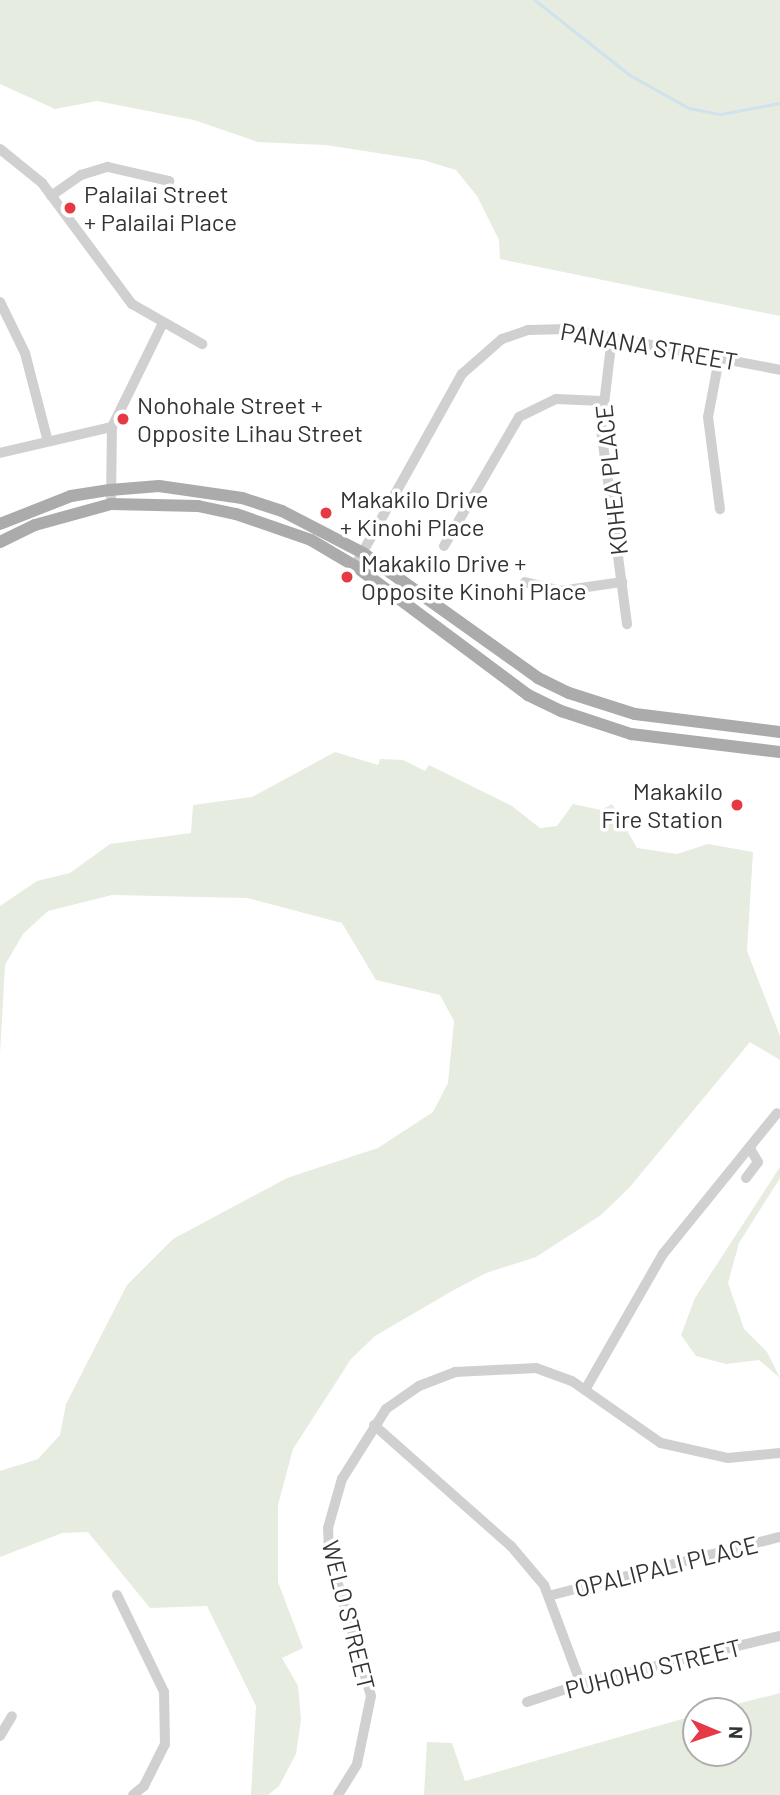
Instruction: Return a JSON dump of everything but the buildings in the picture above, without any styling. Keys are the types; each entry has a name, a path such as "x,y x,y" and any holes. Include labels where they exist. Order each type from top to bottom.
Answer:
{"main road":[{"path":"0,524 71,496 110,490 159,486 242,498 282,511 363,553 538,678 569,693 635,714 780,732"},
{"path":"0,542 35,525 111,504 198,506 236,514 312,540 355,566 528,695 561,711 631,734 780,752"},
{"path":"746,746 749,728"}],"street":[{"path":"0,149 51,196 126,297 163,323 202,344"},
{"path":"51,196 101,167 123,167 169,181"},
{"path":"0,302 25,353 47,438"},
{"path":"111,504 112,427 163,323"},
{"name":"PANANA STREET","path":"355,566 455,385 480,354 515,334 554,327 780,370"},
{"name":"KOHEA PLACE","path":"611,337 601,401 627,624"},
{"path":"719,359 708,417 720,509"},
{"path":"444,546 519,416 556,399 601,401"},
{"path":"0,453 47,438 112,427"},
{"path":"525,582 560,591 622,582"},
{"path":"585,1390 663,1254 777,1113"},
{"path":"746,1178 758,1162 749,1147"},
{"name":"WELO STREET","path":"338,1795 357,1764 371,1696 329,1553 328,1528 342,1479 386,1409 419,1386 455,1372 536,1368 585,1390 661,1443 681,1450 728,1458 780,1453"},
{"path":"374,1425 511,1546 552,1595 582,1684"},
{"name":"OPALIPALI PLACE","path":"552,1595 780,1537"},
{"path":"117,1595 164,1692 165,1744 144,1786 133,1795"},
{"name":"PUHOHO STREET","path":"527,1702 582,1684 780,1636"},
{"path":"0,1736 12,1716"}],"shaded area":[{"path":"0,0 780,0 780,316 500,259 499,240 477,196 456,170 423,160 326,145 258,142 194,120 97,101 55,109 0,84"},
{"path":"335,752 378,765 380,759 403,760 425,771 429,765 512,806 540,828 557,826 573,804 601,810 612,804 637,848 677,854 708,844 753,852 747,951 780,1036 780,1060 750,1042 629,1188 601,1215 536,1257 486,1273 452,1291 375,1336 351,1359 293,1449 278,1505 278,1582 303,1648 282,1658 298,1686 301,1720 296,1754 279,1786 268,1795 251,1795 256,1706 207,1606 150,1608 88,1532 62,1533 0,1557 0,1471 38,1459 60,1435 66,1404 127,1285 173,1239 287,1178 378,1148 433,1112 448,1083 454,1021 440,995 376,980 342,923 247,898 112,895 48,911 23,934 5,965 0,1054 0,906 37,881 70,873 110,844 191,833 193,805 252,797"},
{"path":"780,1167 780,1178 739,1243 728,1283 744,1329 767,1352 780,1378 759,1360 726,1364 696,1356 681,1335 695,1298"},
{"path":"780,1693 780,1795 424,1795 427,1742 452,1743 465,1781 682,1719 682,1767 752,1767 752,1700"}],"waterway":[{"path":"535,0 630,75 689,108 721,114 780,103"}],"place":[{"name":"Palailai Street + Palailai Place","path":"70,208"},
{"name":"Nohohale Street + Opposite Lihau Street","path":"123,419"},
{"name":"Makakilo Drive + Kinohi Place","path":"326,513"},
{"name":"Makakilo Drive + Opposite Kinohi Place","path":"347,577"},
{"name":"Makakilo Fire Station","path":"737,805"}]}
